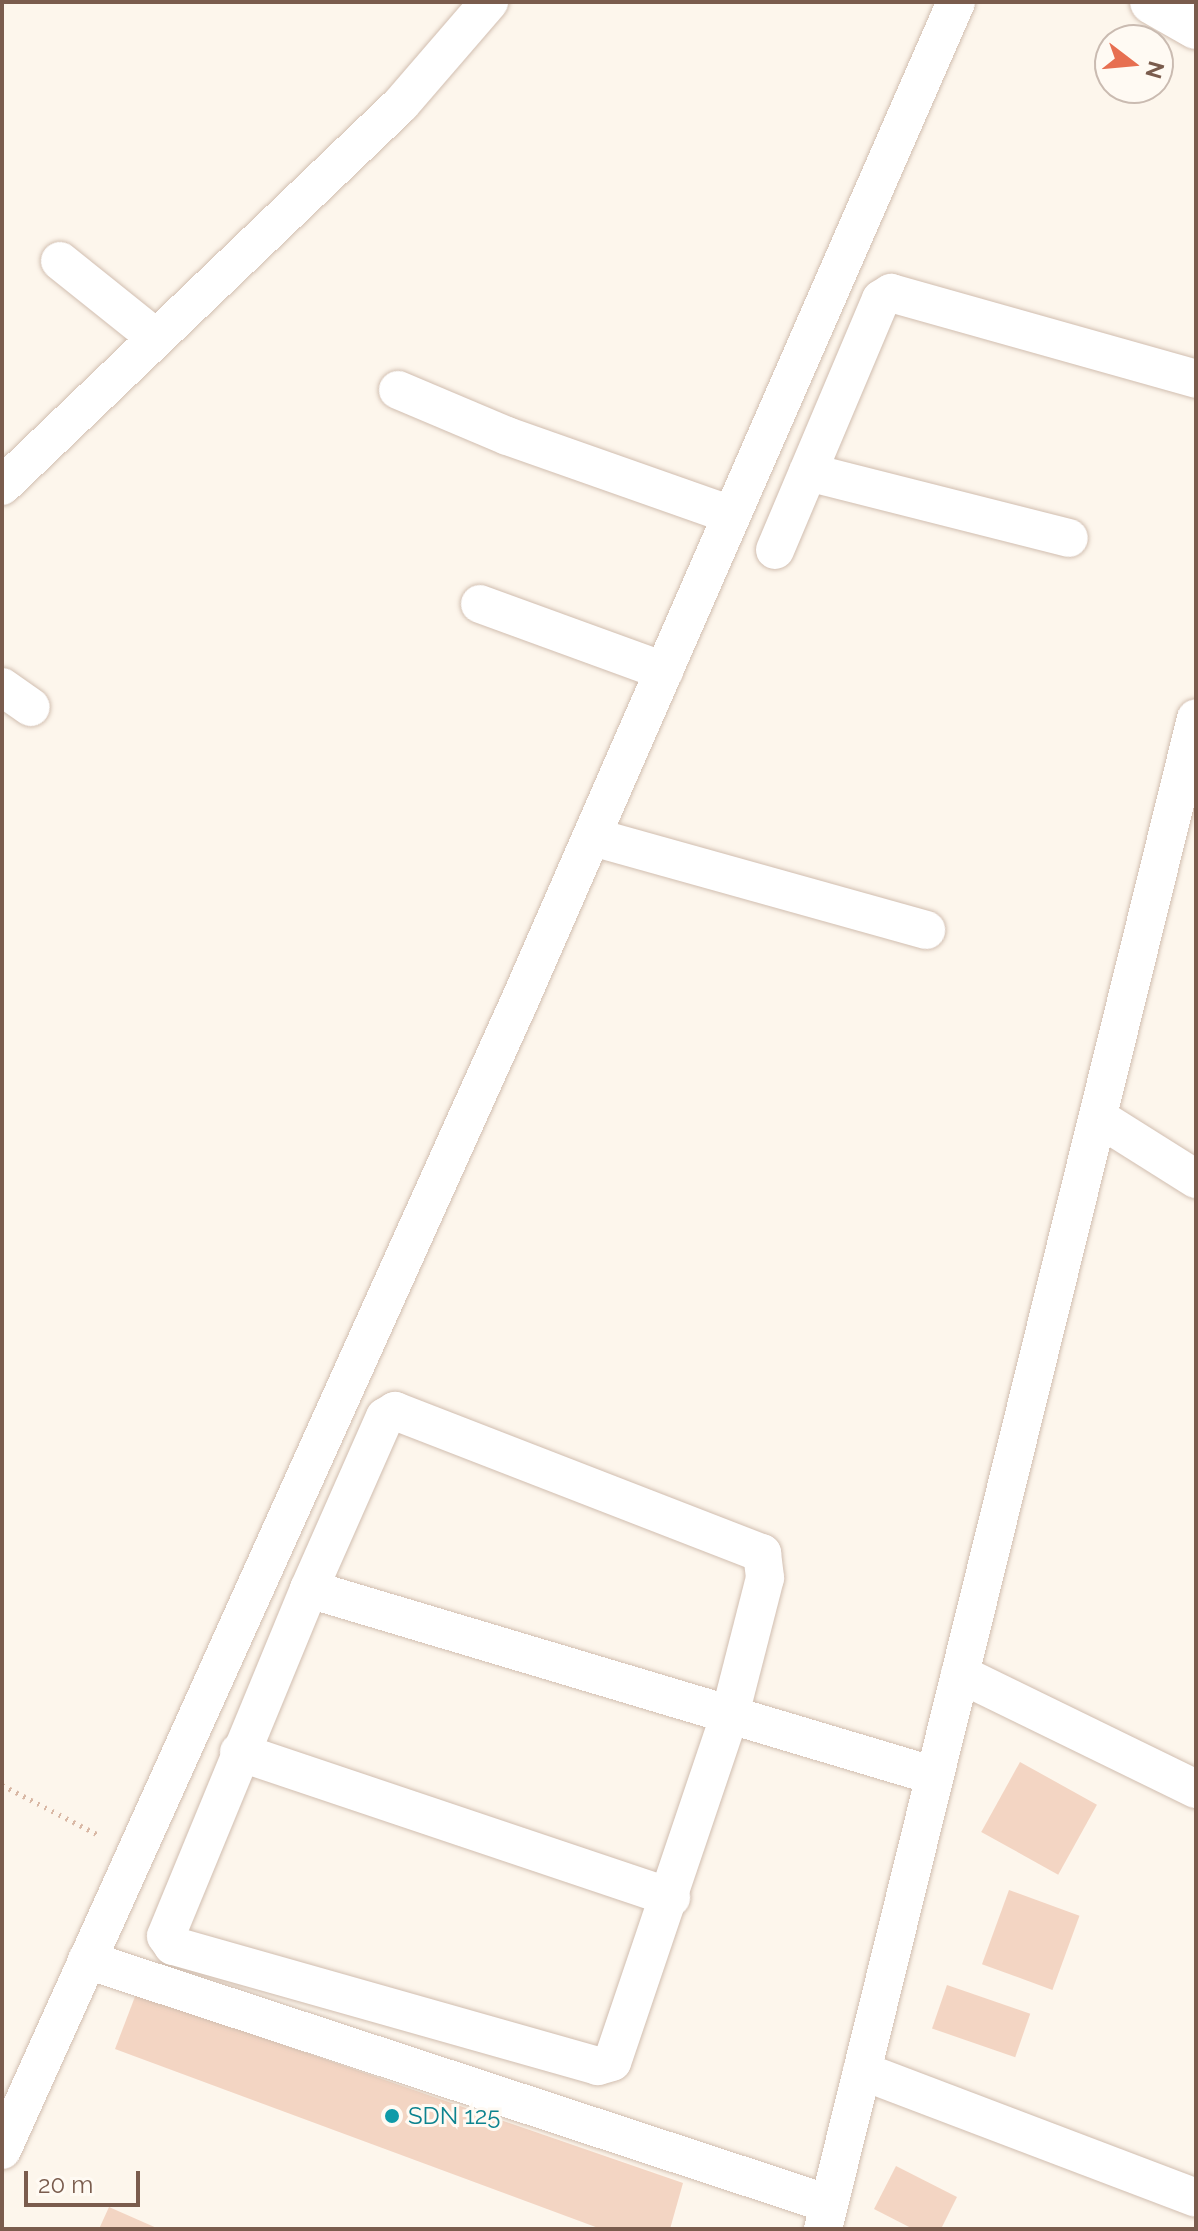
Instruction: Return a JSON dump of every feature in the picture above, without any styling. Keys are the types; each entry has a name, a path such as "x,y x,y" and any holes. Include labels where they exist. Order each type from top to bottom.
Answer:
{"street":[{"path":"2,486 401,104 489,2"},
{"path":"2,2150 593,837 956,2"},
{"path":"1152,2 1196,27"},
{"path":"60,261 156,338"},
{"path":"775,550 881,299 891,293 1196,379"},
{"path":"398,390 507,436 731,515"},
{"path":"808,472 1069,538"},
{"path":"480,604 664,671"},
{"path":"87,1960 813,2205 862,2071 915,1770 960,1674 1193,743"},
{"path":"593,837 926,930"},
{"path":"1099,1118 1196,1179"},
{"path":"406,1413 762,1553 765,1578 730,1714 621,2049 612,2062 598,2066 173,1946 166,1936 168,1922 239,1752 385,1417 406,1413"},
{"path":"309,1589 915,1770"},
{"path":"960,1674 1196,1789"},
{"path":"239,1752 671,1897"},
{"path":"862,2071 1196,2198"}],"path":[{"path":"2,1785 136,1854"}],"building":[{"path":"1020,1762 1097,1805 1058,1875 981,1832"},
{"path":"1009,1890 1079,1916 1052,1990 982,1964"},
{"path":"947,1985 1030,2014 1015,2057 932,2028"},
{"name":"SDN 125","path":"136,1994 683,2183 670,2229 601,2229 115,2049"},
{"path":"896,2166 957,2197 941,2229 913,2229 874,2209"},
{"path":"109,2207 159,2229 99,2229"}],"place":[{"name":"SDN 125","path":"392,2116"}]}
